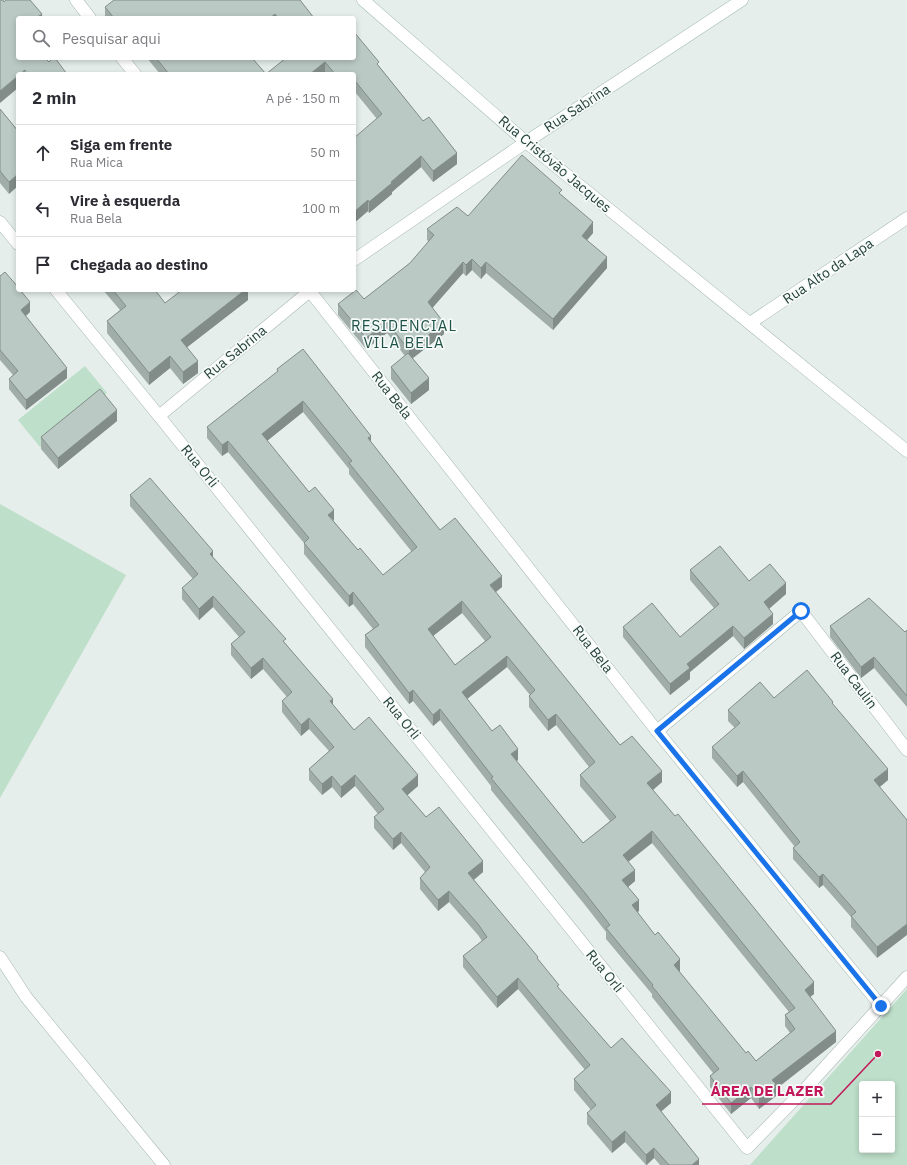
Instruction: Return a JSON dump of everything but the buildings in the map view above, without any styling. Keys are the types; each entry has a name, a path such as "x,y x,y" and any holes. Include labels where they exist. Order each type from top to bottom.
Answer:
{"street":[{"path":"76,0 88,16"},
{"name":"Rua Cristóvão Jacques","path":"363,0 526,142 907,451"},
{"name":"Rua Sabrina","path":"356,259 526,142 742,0"},
{"path":"124,60 133,72"},
{"name":"Rua Alto da Lapa","path":"750,323 907,218"},
{"path":"0,222 16,242"},
{"name":"Rua Orli","path":"58,292 747,1148 805,1089 881,1006"},
{"name":"Rua Sabrina","path":"159,416 308,292"},
{"name":"Rua Bela","path":"312,292 657,731 881,1006"},
{"name":"Rua Caulin","path":"657,731 801,611 907,750"},
{"path":"0,957 26,997 164,1165"},
{"path":"881,1006 907,977"}],"green space":[{"path":"85,366 107,393 40,447 18,420"},
{"path":"0,504 126,575 0,798"},
{"path":"907,989 907,1165 750,1165"}],"place":[{"name":"ÁREA DE LAZER","path":"878,1054"}],"district":[{"name":"RESIDENCIAL VILA BELA","path":"404,334"}],"route":[{"path":"801,611 657,731 881,1006"}]}
